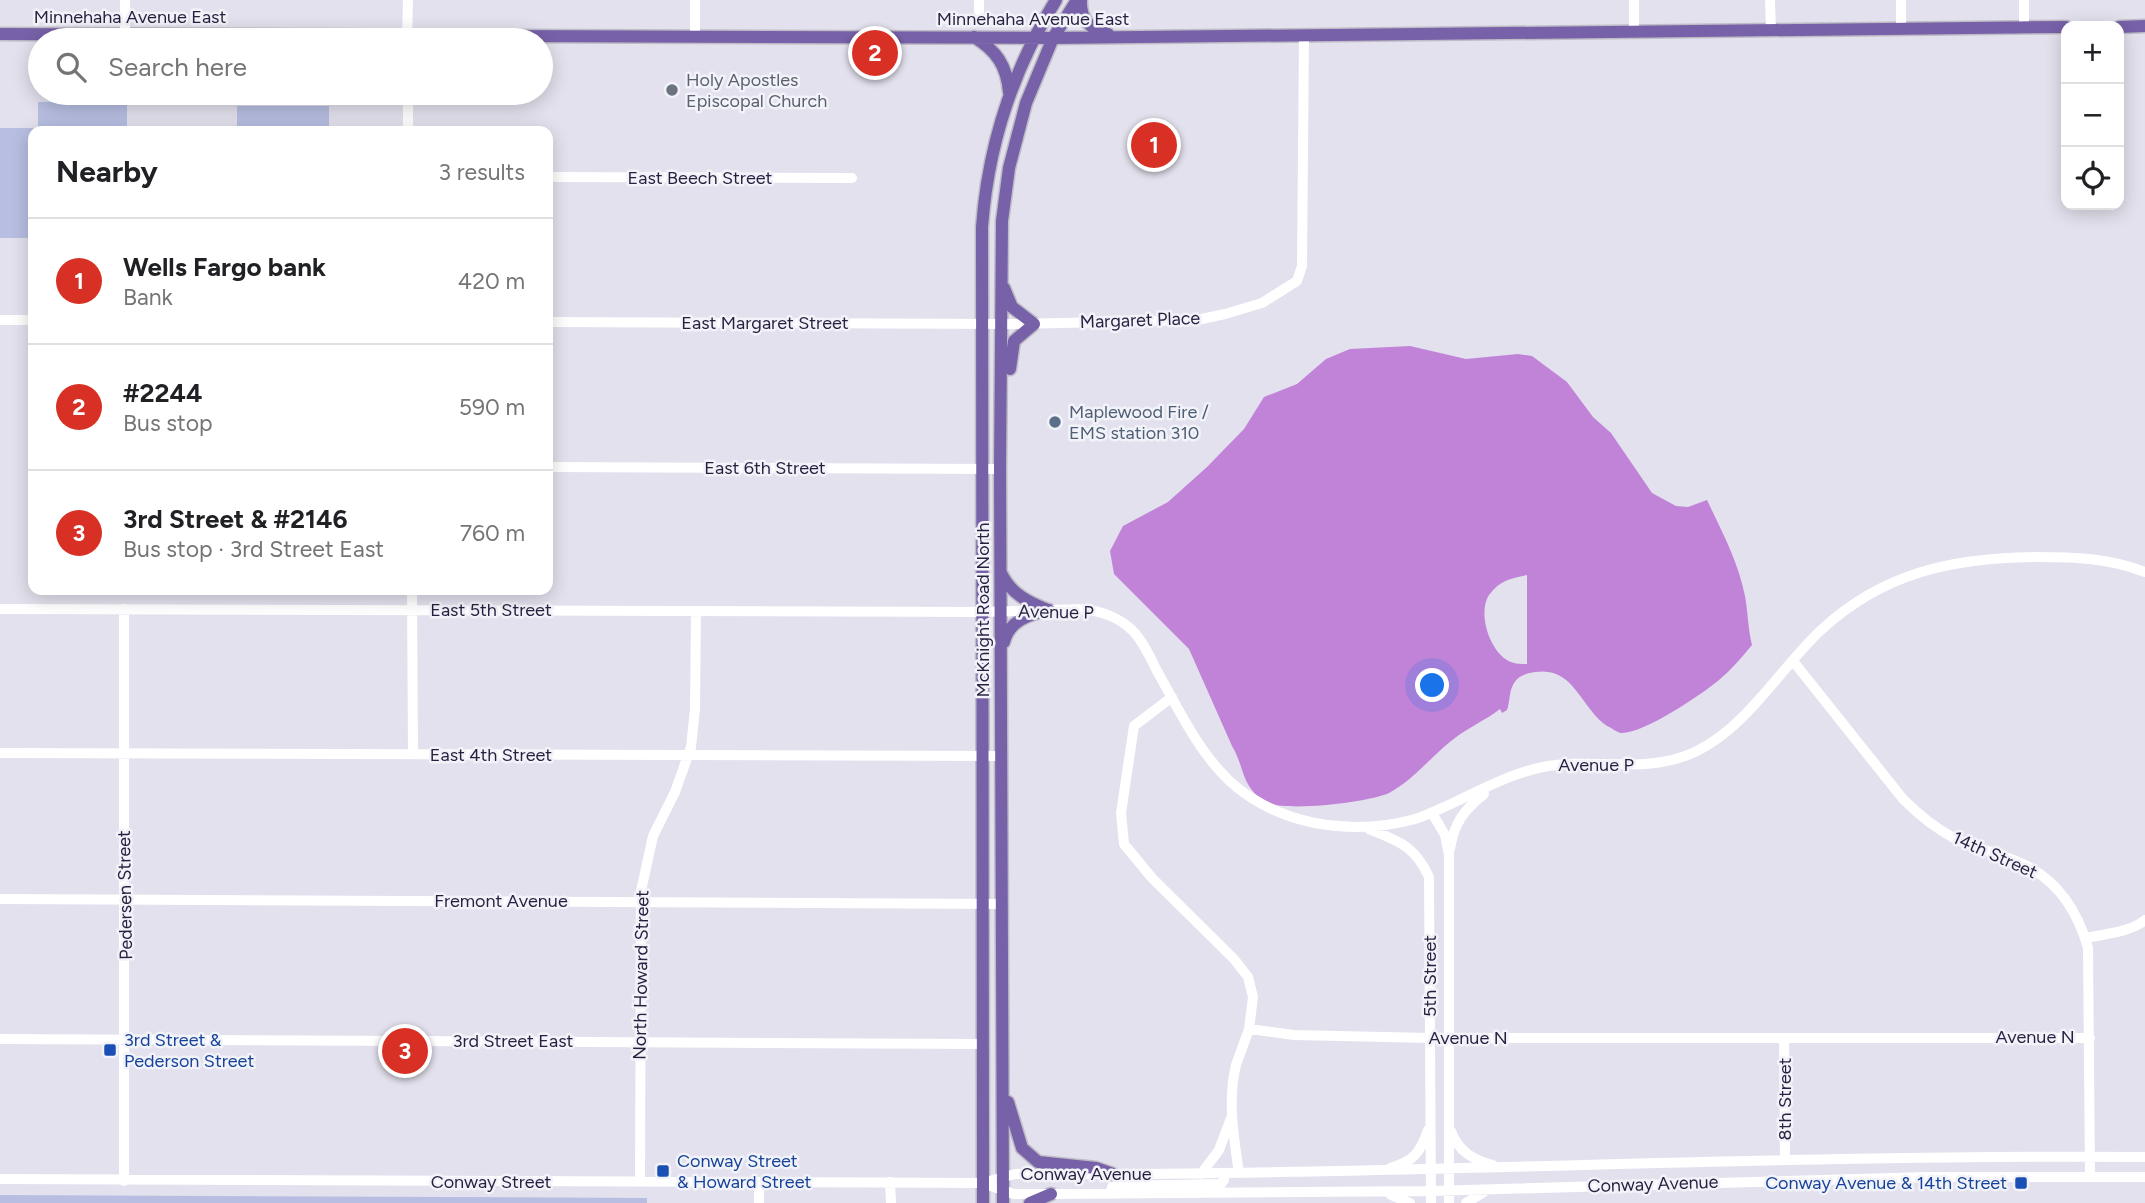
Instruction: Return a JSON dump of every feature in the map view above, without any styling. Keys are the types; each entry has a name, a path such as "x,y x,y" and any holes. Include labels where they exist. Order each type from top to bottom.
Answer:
{"main road":[{"name":"McKnight Road North","path":"983,1203 981,324 984,204 993,150 1009,96 1034,37 1056,0"},
{"name":"McKnight Road North","path":"1002,1190 1000,469 1003,203 1012,155 1029,95 1053,38 1079,0"},
{"path":"1079,0 1085,23 1096,31 1119,37"},
{"path":"2124,27 2145,26"},
{"name":"Minnehaha Avenue East","path":"553,37 1053,38 2061,27"},
{"name":"Minnehaha Avenue East","path":"0,34 28,34"},
{"path":"974,37 991,47 999,57 1008,81 1009,96"},
{"path":"1001,275 1012,306 1034,324 1020,333 1014,341 1010,354 1009,380 1002,401"},
{"path":"1001,572 1016,594 1049,610"},
{"path":"1001,656 1006,635 1012,626 1030,615 1049,610"},
{"path":"1003,1081 1018,1137 1029,1156 1045,1164 1096,1168 1113,1174"},
{"path":"1030,1203 1051,1194"}],"street":[{"path":"125,0 125,28"},
{"path":"407,28 408,0"},
{"path":"695,0 695,36"},
{"path":"1634,0 1634,31"},
{"path":"1770,0 1771,30"},
{"path":"1901,0 1901,29"},
{"path":"2024,0 2024,28"},
{"path":"1304,58 1322,34"},
{"name":"Margaret Place","path":"1002,324 1197,320 1262,303 1297,281 1304,252 1304,35"},
{"path":"408,105 408,126"},
{"name":"East Beech Street","path":"553,177 852,178"},
{"path":"0,320 28,320"},
{"name":"East Margaret Street","path":"553,322 1002,324"},
{"name":"East 6th Street","path":"553,467 1000,469"},
{"name":"Avenue P","path":"982,612 1084,609 1100,611 1117,619 1140,639 1208,757 1248,795 1295,818 1328,825 1363,826 1398,824 1432,813 1524,771 1544,766 1654,764 1685,756 1715,740 1731,727 1820,632 1854,604 1901,579 1934,568 1998,557 2086,557 2145,572"},
{"path":"412,595 413,754"},
{"name":"East 5th Street","path":"0,609 982,612"},
{"name":"Pedersen Street","path":"124,609 124,1181"},
{"name":"North Howard Street","path":"640,1182 642,877 653,836 689,757 695,709 696,611"},
{"name":"14th Street","path":"1793,661 1916,812 1953,837 2024,864 2062,892 2074,910 2086,938 2090,969 2090,1177"},
{"path":"1172,697 1134,726 1121,813 1124,844 1152,878 1234,959 1248,977 1253,997 1249,1030 1236,1066 1231,1118 1239,1173"},
{"name":"East 4th Street","path":"0,753 1001,756"},
{"path":"1449,855 1454,828 1461,814 1504,780"},
{"name":"5th Street","path":"1432,813 1445,835 1449,855 1449,1203"},
{"name":"5th Street","path":"1363,826 1411,849 1429,877 1431,1197"},
{"name":"Fremont Avenue","path":"0,899 1001,904"},
{"path":"2086,938 2127,928 2142,923 2145,919"},
{"name":"Avenue N","path":"1249,1030 1294,1035 1430,1038 2090,1038"},
{"name":"8th Street","path":"1784,1038 1785,1160"},
{"name":"3rd Street East","path":"0,1039 983,1044"},
{"path":"1381,1171 1408,1162 1415,1155 1422,1144 1431,1116"},
{"path":"1201,1174 1219,1150 1231,1118"},
{"path":"1449,1125 1454,1138 1473,1159 1502,1168"},
{"name":"Conway Avenue","path":"1002,1190 1015,1174 1224,1174 1944,1157 2145,1157"},
{"path":"1110,1194 1112,1187 1120,1185 1221,1184 1224,1174"},
{"name":"Conway Avenue","path":"982,1183 1014,1194 1233,1198 1374,1192 1431,1197 1449,1191 1490,1189 1900,1178 2145,1177"},
{"name":"Conway Street","path":"0,1180 982,1183"},
{"path":"759,1182 759,1203"},
{"path":"890,1182 891,1203"},
{"path":"1466,1203 1475,1195 1490,1189"},
{"path":"1374,1192 1410,1203"}],"shaded area":[{"path":"38,105 127,105 127,126 38,126"},
{"path":"237,106 329,106 329,126 237,126"},
{"path":"0,128 28,128 28,238 0,238"},
{"path":"1410,346 1466,359 1518,354 1532,356 1567,382 1593,417 1611,433 1652,493 1676,506 1688,507 1707,500 1738,571 1745,596 1752,645 1723,676 1699,695 1657,721 1631,732 1621,733 1607,726 1568,681 1559,675 1532,672 1515,682 1507,710 1502,713 1500,709 1460,734 1407,781 1389,793 1324,805 1286,806 1262,800 1246,781 1189,649 1114,574 1110,551 1123,526 1168,502 1207,467 1244,429 1264,397 1297,384 1326,359 1350,349","holes":["1527,575 1527,664 1511,662 1497,651 1488,632 1484,612 1489,595 1497,586"]},
{"path":"0,1195 647,1198 647,1203 0,1203"}],"place":[{"name":"#2244","path":"875,53"},
{"name":"Holy Apostles Episcopal Church","path":"672,90"},
{"name":"Wells Fargo bank","path":"1154,145"},
{"name":"Maplewood Fire / EMS station 310","path":"1055,422"},
{"name":"3rd Street & Pederson Street","path":"110,1050"},
{"name":"3rd Street & #2146","path":"405,1051"},
{"name":"Conway Street & Howard Street","path":"663,1171"},
{"name":"Conway Avenue & 14th Street","path":"2021,1183"}]}
